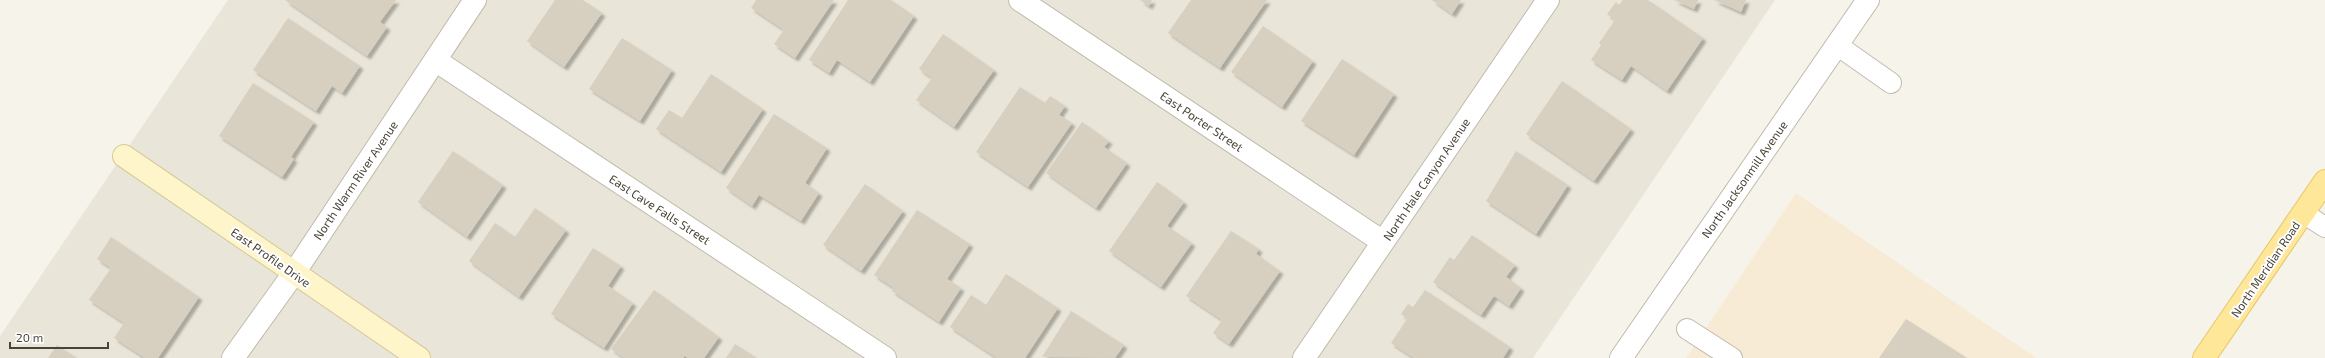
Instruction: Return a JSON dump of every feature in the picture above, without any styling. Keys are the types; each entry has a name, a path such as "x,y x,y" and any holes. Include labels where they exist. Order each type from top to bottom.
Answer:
{"main road":[{"name":"North Meridian Road","path":"2204,358 2325,181"}],"street":[{"name":"North Warm River Avenue","path":"233,358 294,273 475,0"},
{"name":"East Porter Street","path":"1020,0 1383,242"},
{"name":"North Hale Canyon Avenue","path":"1304,358 1548,0"},
{"name":"North Jacksonmill Avenue","path":"1621,358 1868,0"},
{"name":"East Cave Falls Street","path":"435,60 885,358"},
{"name":"East Profile Drive","path":"124,156 418,358"}],"lane":[{"path":"1837,45 1891,83"},
{"path":"2303,213 2325,227"},
{"path":"1687,329 1732,358"}],"shaded area":[{"path":"228,0 1775,0 1533,358 0,358 0,336"},
{"path":"1796,193 2036,358 1686,358"}],"building":[{"path":"285,0 396,0 380,22 387,27 367,56"},
{"path":"555,0 583,0 602,13 564,67 527,41"},
{"path":"756,0 834,0 795,58 774,44 784,30 751,8"},
{"path":"848,0 891,0 914,16 870,82 837,60 829,73 809,60"},
{"path":"1140,0 1152,0 1149,6"},
{"path":"1191,0 1267,0 1220,68 1168,33"},
{"path":"1432,0 1461,0 1452,14"},
{"path":"1623,0 1648,0 1703,38 1667,91 1631,66 1622,80 1591,60 1601,45 1599,43 1615,20 1607,14 1616,2 1619,5"},
{"path":"1674,0 1698,0 1694,9"},
{"path":"1714,0 1746,0 1741,12"},
{"path":"288,18 360,66 342,93 332,86 316,111 253,70"},
{"path":"1263,26 1313,61 1282,107 1231,72"},
{"path":"943,34 994,70 954,127 916,100 932,78 919,69"},
{"path":"622,38 672,70 640,121 589,89"},
{"path":"1342,59 1394,94 1354,155 1301,121"},
{"path":"711,74 763,109 721,172 656,129 669,110 682,118"},
{"path":"1562,81 1631,129 1594,181 1526,134"},
{"path":"253,83 314,122 291,157 294,159 282,177 219,136"},
{"path":"1020,87 1045,103 1050,96 1065,106 1059,115 1072,123 1028,187 976,152"},
{"path":"774,114 827,148 805,183 819,193 801,221 759,195 752,206 726,188"},
{"path":"1082,122 1109,141 1104,147 1127,163 1096,208 1046,173"},
{"path":"453,151 503,185 467,237 418,202"},
{"path":"1516,151 1568,185 1536,234 1486,201"},
{"path":"1157,182 1184,202 1167,226 1192,243 1161,287 1109,251"},
{"path":"865,184 903,211 861,271 823,245"},
{"path":"535,208 566,230 519,297 469,261 495,223 515,237"},
{"path":"917,210 970,244 947,279 961,288 939,322 892,291 894,288 874,275"},
{"path":"1231,231 1259,249 1256,254 1280,271 1229,344 1213,333 1222,320 1186,296"},
{"path":"1472,235 1515,265 1506,277 1521,288 1509,306 1494,296 1481,315 1433,282 1450,257 1454,260"},
{"path":"111,237 199,297 158,358 145,358 114,338 124,323 89,300 111,268 97,259"},
{"path":"593,248 621,266 608,286 633,303 604,348 551,314"},
{"path":"1006,274 1058,308 1025,358 997,358 950,327 971,295 986,305"},
{"path":"654,290 719,337 704,358 688,358 685,356 683,358 624,358 611,349"},
{"path":"1425,290 1510,347 1503,358 1414,358 1391,343 1407,319 1401,314 1408,304 1413,307"},
{"path":"1071,311 1124,345 1115,358 1042,357"},
{"path":"1906,319 1967,358 1879,358"},
{"path":"735,344 757,358 726,358"},
{"path":"57,345 77,358 48,358"}]}
